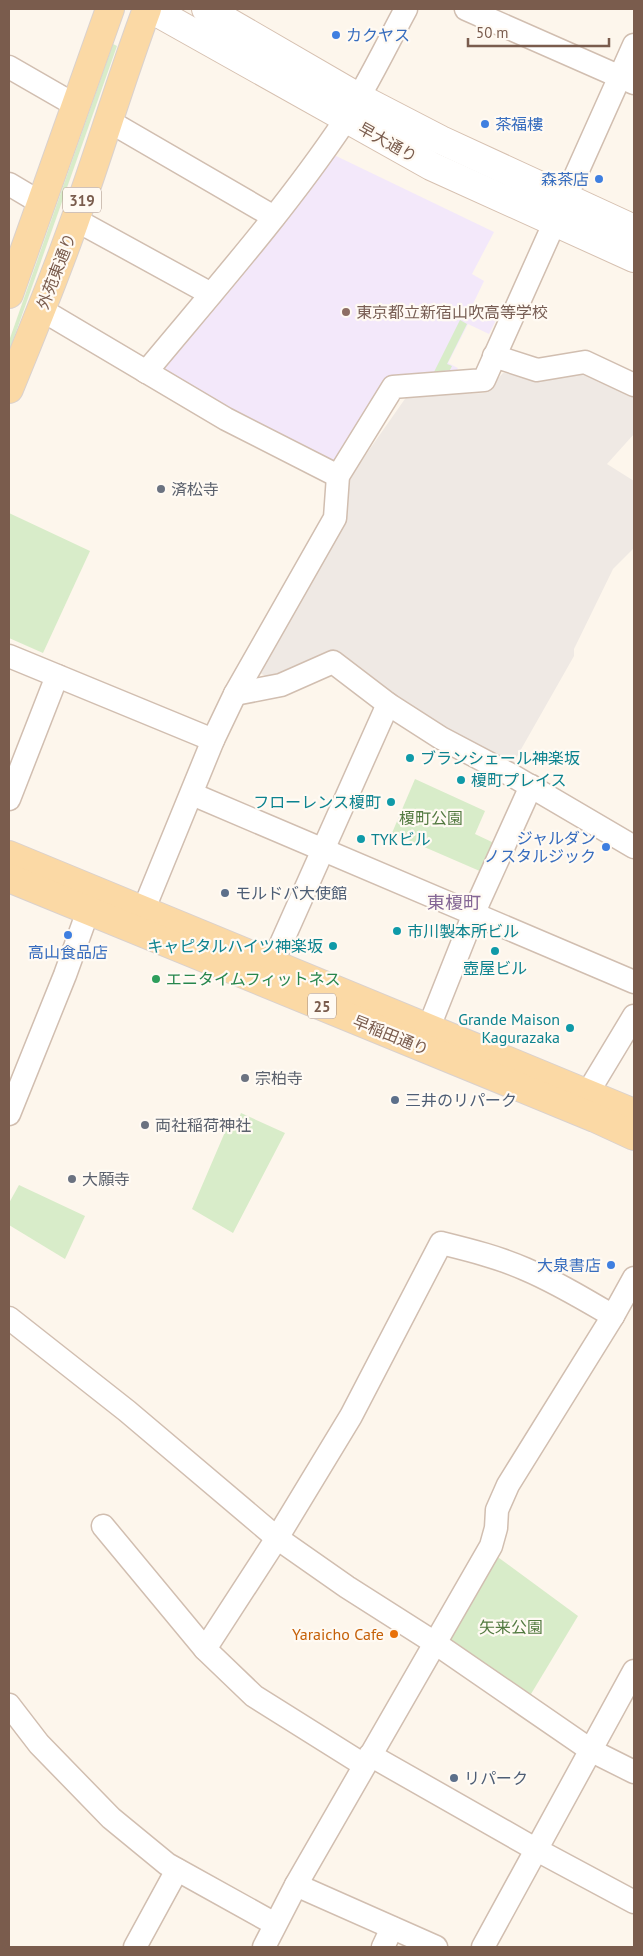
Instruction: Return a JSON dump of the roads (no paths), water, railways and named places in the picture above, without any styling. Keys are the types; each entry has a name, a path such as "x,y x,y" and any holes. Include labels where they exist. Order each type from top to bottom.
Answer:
{"main road":[{"name":"319","path":"9,294 110,9"},
{"name":"外苑東通り","path":"9,389 42,310 76,220 107,120 149,9"},
{"name":"早稲田通り","path":"9,855 634,1113"},
{"name":"早稲田通り","path":"9,878 634,1136"}],"street":[{"name":"早大通り","path":"149,9 352,108 441,140 560,210 634,258"},
{"name":"早大通り","path":"206,9 352,108"},
{"path":"146,372 274,217 352,108 406,9"},
{"path":"466,9 627,80"},
{"path":"143,911 213,740 235,694 335,518 338,476 393,387 484,380 560,210 627,80 634,45"},
{"path":"9,66 75,105"},
{"path":"107,120 274,217"},
{"path":"9,184 41,203"},
{"name":"早大通り","path":"560,210 634,229"},
{"path":"76,220 211,294"},
{"path":"42,310 226,419 338,476"},
{"path":"494,356 536,370 585,362 634,385"},
{"path":"9,656 213,740"},
{"path":"235,694 282,684 333,662 388,704 441,738 531,786 634,847"},
{"path":"9,799 57,676"},
{"path":"272,964 388,704"},
{"path":"429,1027 474,914 531,786"},
{"path":"192,794 634,982"},
{"path":"9,1114 65,975 88,911"},
{"path":"587,1094 634,1016"},
{"path":"206,1648 277,1538 351,1416 441,1243 478,1252 525,1268 575,1293 613,1316"},
{"path":"264,1947 296,1885 491,1546 496,1528 497,1510 508,1485 613,1316 634,1278"},
{"path":"9,1318 127,1411 277,1538 347,1587 435,1643 592,1750 634,1772"},
{"path":"103,1526 206,1648 254,1696 367,1760 634,1902"},
{"path":"482,1947 592,1750 634,1670"},
{"path":"9,1705 39,1744 111,1818 167,1864 275,1924"},
{"path":"135,1947 177,1870"},
{"path":"296,1885 387,1937 436,1947"}],"place":[{"name":"カクヤス","path":"336,35"},
{"name":"茶福樓","path":"485,124"},
{"name":"森茶店","path":"599,179"},
{"name":"東京都立新宿山吹高等学校","path":"346,312"},
{"name":"済松寺","path":"161,489"},
{"name":"ブランシェール神楽坂","path":"410,758"},
{"name":"榎町プレイス","path":"461,780"},
{"name":"フローレンス榎町","path":"391,802"},
{"name":"TYKビル","path":"361,839"},
{"name":"ジャルダン ノスタルジック","path":"606,847"},
{"name":"モルドバ大使館","path":"225,893"},
{"name":"市川製本所ビル","path":"397,931"},
{"name":"高山食品店","path":"68,935"},
{"name":"キャピタルハイツ神楽坂","path":"333,946"},
{"name":"壺屋ビル","path":"495,951"},
{"name":"エニタイムフィットネス","path":"156,979"},
{"name":"Grande Maison Kagurazaka","path":"570,1028"},
{"name":"宗柏寺","path":"245,1078"},
{"name":"三井のリパーク","path":"395,1100"},
{"name":"両社稲荷神社","path":"145,1125"},
{"name":"大願寺","path":"72,1179"},
{"name":"大泉書店","path":"611,1265"},
{"name":"Yaraicho Cafe","path":"394,1634"},
{"name":"リパーク","path":"454,1778"}],"district":[{"name":"東榎町","path":"454,902"}],"park label":[{"name":"榎町公園","path":"431,818"},
{"name":"矢来公園","path":"511,1627"}]}
